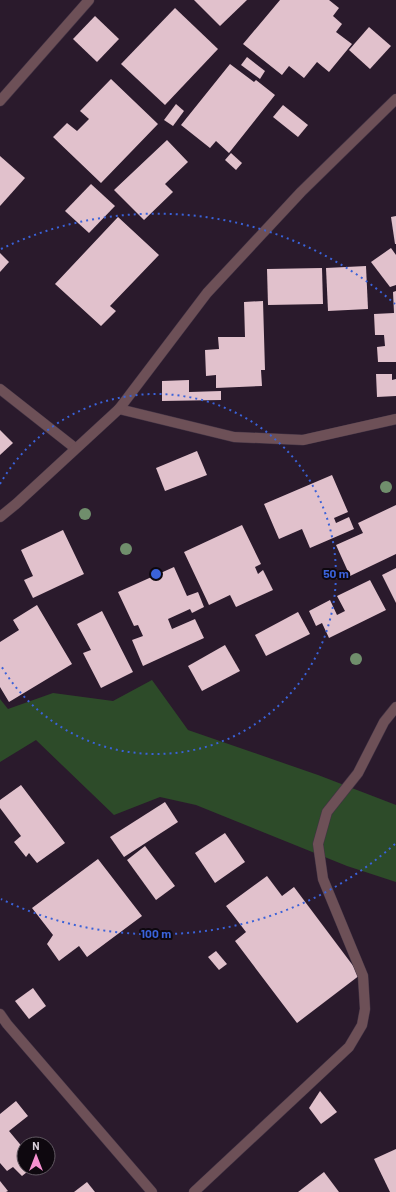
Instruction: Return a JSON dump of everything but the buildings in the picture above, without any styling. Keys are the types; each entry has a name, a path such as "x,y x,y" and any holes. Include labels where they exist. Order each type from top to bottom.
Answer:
{"street":[{"path":"0,101 89,0"},
{"path":"0,517 119,409 207,293 301,192 396,99"},
{"path":"0,389 75,448"},
{"path":"119,409 234,437 303,440 396,419"},
{"path":"194,1192 349,1047 362,1025 365,1009 363,976 323,879 318,844 327,812 358,773 384,722 396,707"},
{"path":"0,1014 3,1026 152,1192"}],"green space":[{"path":"152,680 188,730 318,775 396,805 396,882 347,866 196,805 160,797 114,815 36,740 0,762 0,699 8,709 53,693 113,701"}]}
